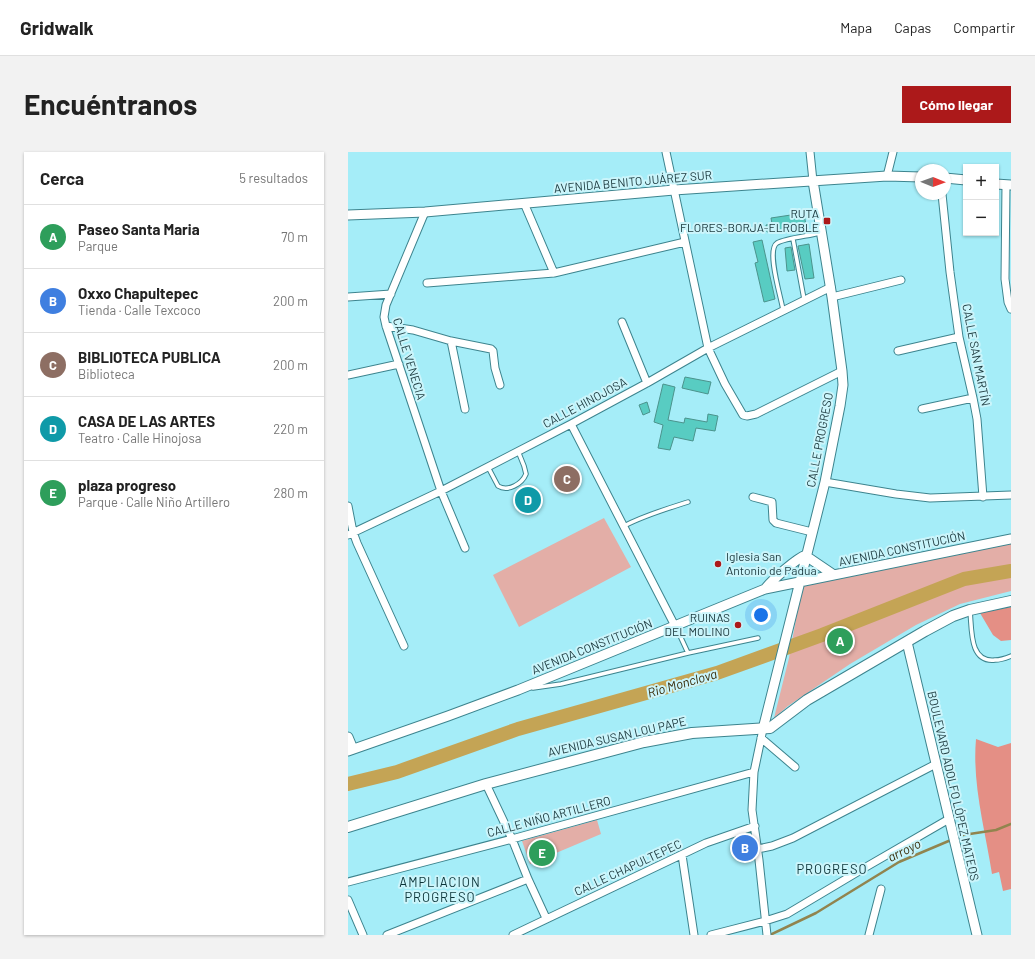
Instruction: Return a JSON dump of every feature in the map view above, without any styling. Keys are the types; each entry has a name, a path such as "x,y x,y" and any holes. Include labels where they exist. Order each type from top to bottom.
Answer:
{"main road":[{"name":"AVENIDA SUSAN LOU PAPE","path":"348,826 486,784 630,746 692,733 762,734 807,700 953,616 970,610 1011,601"}],"street":[{"path":"666,152 708,348 725,384 745,416 756,414 842,370"},
{"name":"CALLE PROGRESO","path":"762,734 824,482 840,406 842,370 831,287 813,181 810,152"},
{"path":"887,176 893,152"},
{"name":"AVENIDA BENITO JUÁREZ SUR","path":"348,215 425,212 674,190 887,176 915,177"},
{"path":"951,179 963,180"},
{"path":"1008,185 1008,302 1011,309"},
{"name":"CALLE SAN MARTÍN","path":"943,200 950,272 959,337 973,398 980,449 983,497"},
{"path":"524,204 554,273"},
{"name":"CALLE VENECIA","path":"425,212 385,311 386,326 441,491 465,548"},
{"path":"427,283 554,273 685,242"},
{"path":"832,297 901,280"},
{"name":"CALLE HINOJOSA","path":"351,533 441,491 488,467 647,383 708,348 804,299 831,287"},
{"path":"348,297 391,294"},
{"path":"622,322 647,383"},
{"path":"386,326 417,331 451,341 491,348 500,385"},
{"path":"898,351 959,337"},
{"path":"451,341 465,409"},
{"path":"348,375 399,364"},
{"path":"922,409 973,398"},
{"path":"571,424 675,626"},
{"path":"824,482 908,496 930,498 1011,495"},
{"path":"753,497 772,502 773,520 776,523 812,532"},
{"path":"348,506 351,533 404,646"},
{"name":"AVENIDA CONSTITUCIÓN","path":"350,750 518,690 765,589 1011,539"},
{"path":"765,589 800,557 806,555 834,575"},
{"name":"BOULEVARD ADOLFO LÓPEZ MATEOS","path":"907,642 977,935"},
{"path":"762,734 795,767"},
{"path":"762,734 754,772 752,810 758,849 765,934"},
{"path":"348,737 350,750"},
{"path":"758,849 772,846 793,838 936,764"},
{"name":"CALLE NIÑO ARTILLERO","path":"348,882 512,839 754,772"},
{"path":"486,784 512,839 546,918"},
{"path":"711,935 787,914 866,867 949,821"},
{"name":"CALLE CHAPULTEPEC","path":"513,935 706,843 755,826"},
{"path":"682,855 694,935"},
{"path":"386,935 528,879"},
{"path":"869,935 881,890"},
{"path":"348,900 364,935"}],"lane":[{"path":"783,310 772,252 774,246 778,243 821,233"},
{"path":"793,239 804,299"},
{"path":"488,467 498,486 500,487 506,488 520,482 526,474 518,451"},
{"path":"624,526 659,510 688,502"},
{"path":"970,610 974,645 980,657 984,660 996,660 1011,656"},
{"path":"675,626 688,653"},
{"path":"518,690 561,684 688,653 758,638"}],"shaded area":[{"path":"604,518 631,567 519,627 493,575"},
{"path":"1011,542 1011,591 960,604 916,625 850,664 788,706 774,718 789,658 802,586 857,573"},
{"path":"1011,607 1011,640 1001,641 993,635 980,613"},
{"path":"976,739 998,747 1011,743 1011,889 1003,891 999,872 992,874 977,790 975,756"},
{"path":"597,820 601,834 530,864 522,841"}],"building":[{"path":"804,213 806,226 767,232 766,225 772,224 771,218"},
{"path":"762,240 775,299 764,302 755,263 758,262 753,242"},
{"path":"809,244 814,278 805,279 798,246"},
{"path":"791,247 795,270 787,271 785,248"},
{"path":"685,377 711,382 708,394 682,388"},
{"path":"663,384 675,387 668,420 684,423 685,418 707,422 708,414 718,416 715,431 696,428 693,441 674,437 670,450 658,448 663,425 654,422"},
{"path":"647,402 650,412 643,415 639,405"}],"waterway":[{"name":"Rio Monclova","path":"348,784 397,772 518,729 717,673 822,635 964,579 1011,571"},
{"name":"arroyo","path":"956,838 963,835 996,830 1011,824"},
{"name":"arroyo","path":"770,935 816,913 899,862 951,840"}],"place":[{"name":"RUTA FLORES-BORJA-ELROBLE","path":"827,221"},
{"name":"BIBLIOTECA PUBLICA","path":"567,479"},
{"name":"CASA DE LAS ARTES","path":"528,500"},
{"name":"Iglesia San Antonio de Padua","path":"718,564"},
{"name":"RUINAS DEL MOLINO","path":"738,625"},
{"name":"Paseo Santa Maria","path":"840,641"},
{"name":"Oxxo Chapultepec","path":"745,848"},
{"name":"plaza progreso","path":"542,853"}],"district":[{"name":"PROGRESO","path":"832,869"},
{"name":"AMPLIACION PROGRESO","path":"440,890"}]}
